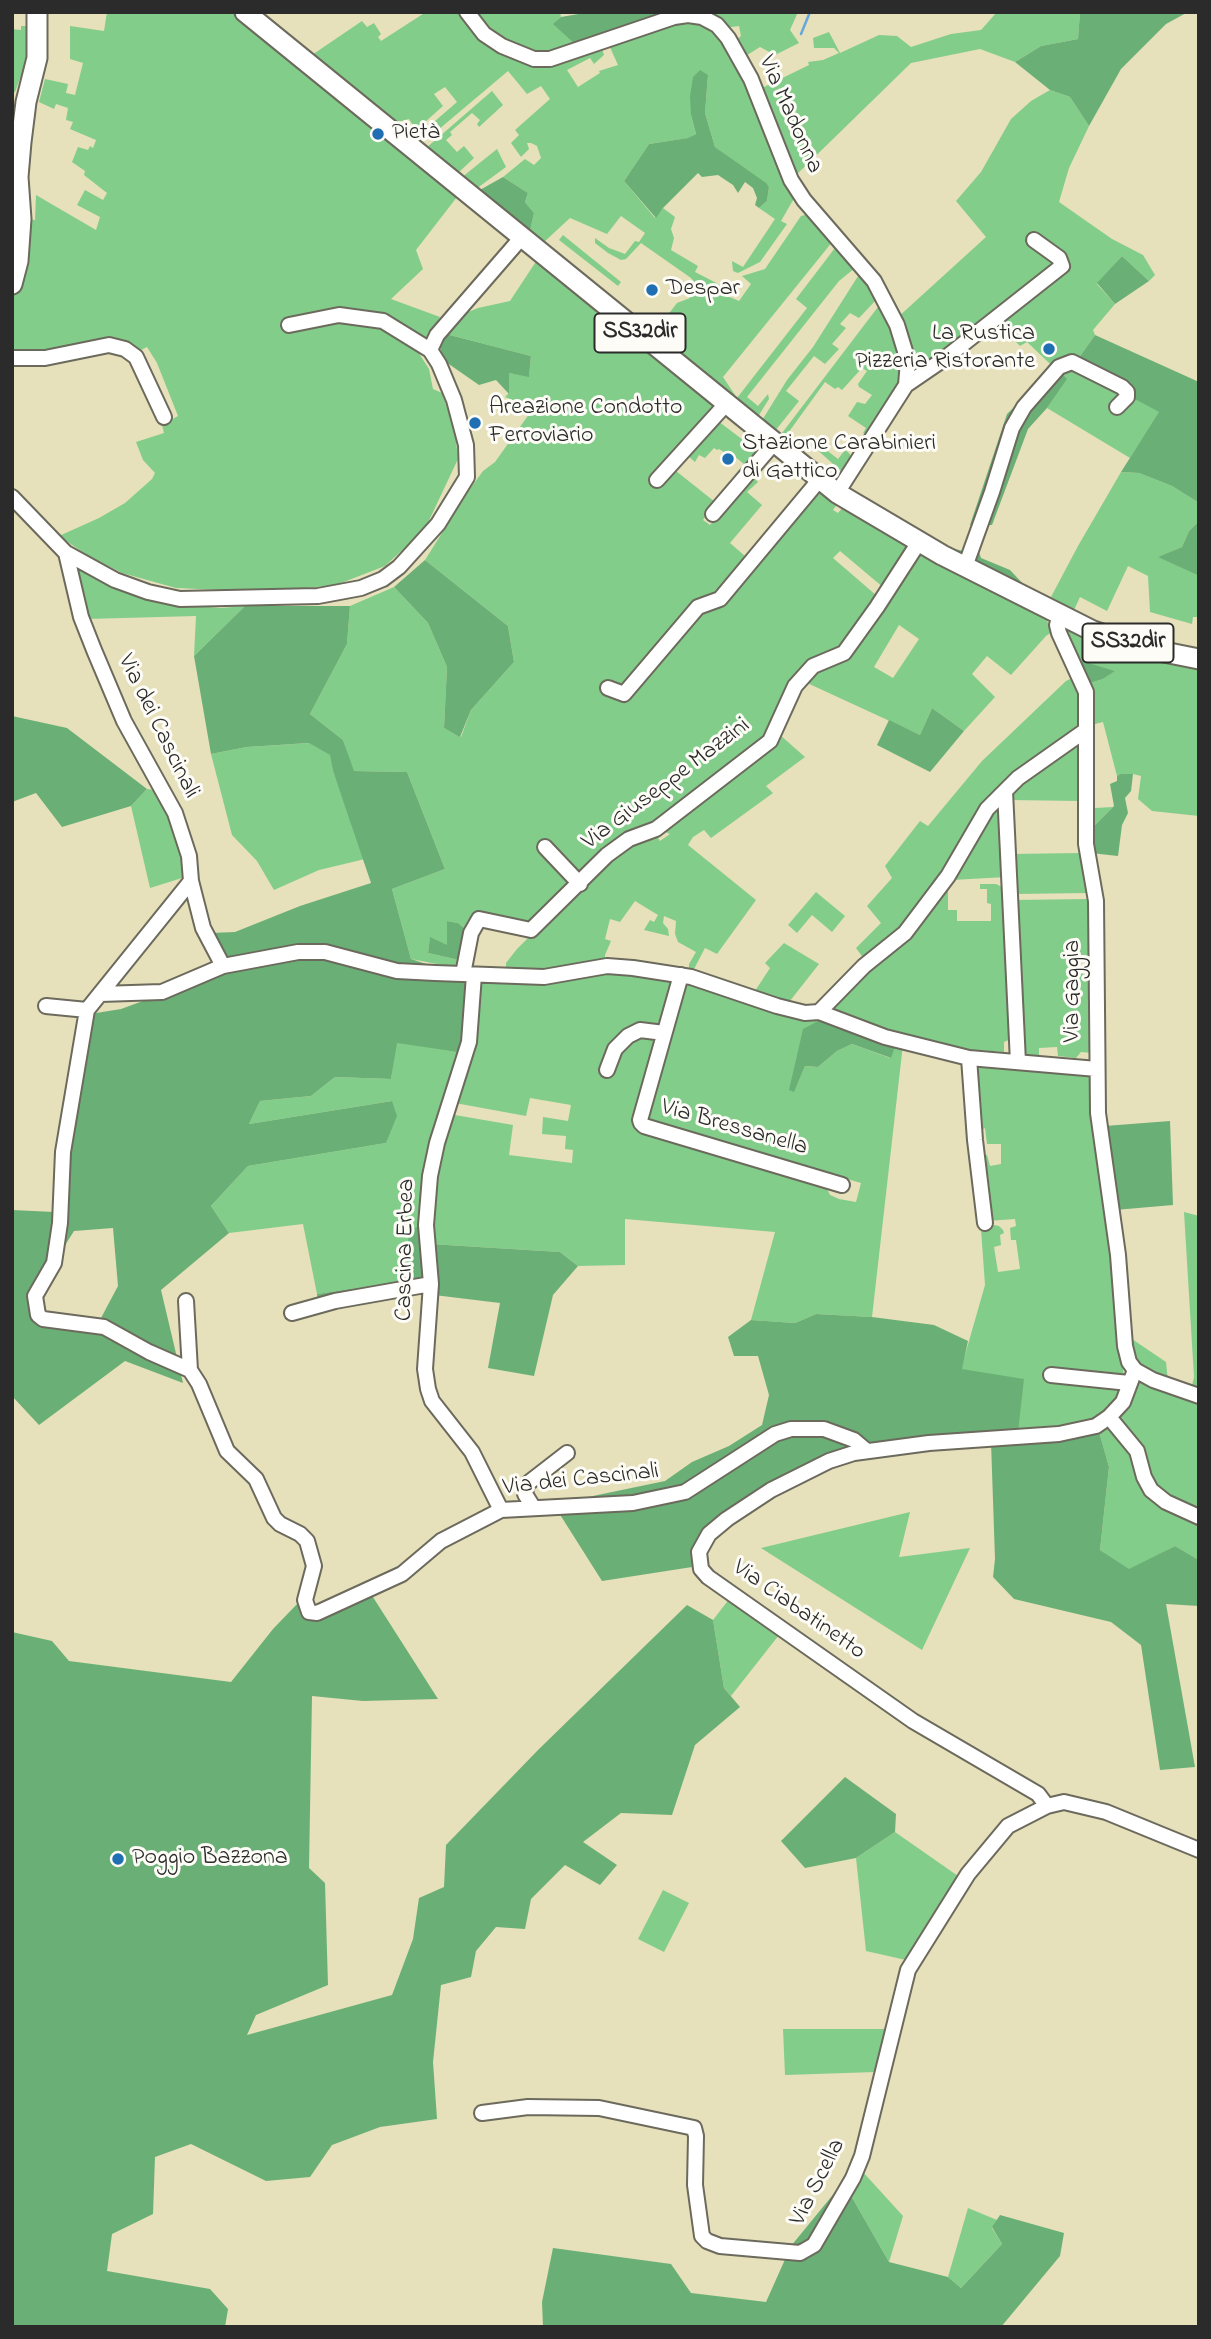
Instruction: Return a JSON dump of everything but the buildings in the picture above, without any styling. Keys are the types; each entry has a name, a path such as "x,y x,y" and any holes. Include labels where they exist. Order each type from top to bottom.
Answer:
{"main road":[{"path":"12,284 18,261 21,219 18,177 21,142 26,102 37,58 37,12"},
{"name":"SS32dir","path":"245,12 837,493 919,542 1060,615 1120,641 1174,656 1199,659"}],"street":[{"name":"Via Madonna","path":"467,12 484,34 502,46 534,59 550,59 674,17 702,17 717,25 728,38 751,79 796,189 874,281 897,325 908,361 906,385"},
{"path":"430,350 437,335 522,237"},
{"path":"837,493 906,385 944,359 1062,266 1059,258 1034,240"},
{"path":"13,500 66,553 115,580 148,592 180,599 318,596 361,588 383,579 399,567 439,524 467,477 466,445 450,388 430,350 397,328 370,318 339,315 289,325"},
{"path":"12,358 45,358 109,345 125,349 136,357 164,417"},
{"path":"965,567 1012,428 1024,407 1059,367 1072,362 1122,387 1127,392 1127,397 1117,407"},
{"path":"657,480 726,404"},
{"path":"713,514 774,443"},
{"path":"605,685 624,694 698,607 720,599 820,480"},
{"name":"Via Giuseppe Mazzini","path":"531,930 607,855 629,839 656,829 770,741 795,686 813,666 844,653 919,542"},
{"name":"Via dei Cascinali","path":"66,553 81,617 93,650 124,721 175,813 188,856 191,881 203,928 223,966"},
{"name":"Via Gaggia","path":"1060,615 1057,625 1059,634 1086,692 1086,845 1097,901 1098,1113 1118,1255 1125,1346 1132,1377"},
{"path":"819,1012 864,966 905,933 948,876 987,809 1040,761 1086,730"},
{"path":"1005,791 1018,1062"},
{"path":"544,847 580,884"},
{"path":"186,1301 190,1370 149,1352 104,1327 48,1320 38,1315 35,1296 54,1263 60,1223 63,1152 87,1010 191,881"},
{"name":"Cascina Erbea","path":"501,1510 472,1452 459,1432 437,1410 428,1389 425,1356 431,1284 426,1226 429,1176 470,1042 471,933 479,919 531,930"},
{"path":"100,994 162,992 223,966 298,952 325,952 397,971 544,977 607,966 681,975 776,1006 805,1013 819,1012 885,1037 969,1058 1097,1069"},
{"name":"Via Bressanella","path":"681,975 640,1120 644,1126 842,1185"},
{"path":"46,1006 87,1010"},
{"path":"607,1070 615,1049 628,1036 640,1030 664,1032"},
{"path":"969,1058 985,1223"},
{"path":"292,1312 335,1301 431,1284"},
{"name":"Via dei Cascinali","path":"190,1370 199,1384 227,1451 256,1479 274,1518 307,1541 314,1566 305,1600 310,1612 317,1613 402,1574 441,1541 501,1510 633,1503 685,1492 775,1434 791,1429 824,1429 854,1440 930,1443"},
{"path":"1051,1375 1132,1377 1153,1380 1199,1396"},
{"path":"1132,1377 1123,1402 1109,1417 1137,1451 1144,1477 1151,1490 1166,1502 1199,1517"},
{"name":"Via Ciabatinetto","path":"1047,1806 1038,1794 913,1721 867,1686 813,1652 708,1577 698,1560 702,1544 709,1534 727,1519 771,1490 829,1461 867,1451 930,1443 1059,1434 1096,1426 1109,1417"},
{"name":"Via dei Cascinali","path":"854,1440 867,1451"},
{"path":"533,1507 525,1494 527,1484 567,1453"},
{"path":"1047,1806 1064,1802 1086,1806 1131,1821 1199,1850"},
{"name":"Via Scella","path":"482,2113 528,2107 599,2108 694,2127 695,2185 702,2236 720,2246 800,2253 814,2245 853,2178 862,2156 903,1985 916,1956 962,1882 1007,1826 1018,1818 1047,1806"}],"green space":[{"path":"107,12 232,12 249,21 457,197 416,250 423,269 391,299 440,317 420,355 429,369 433,389 442,393 455,432 458,459 425,529 385,566 336,585 265,592 176,588 122,573 87,555 59,536 125,503 152,479 155,473 143,460 136,442 164,433 162,425 178,416 157,363 147,347 139,351 111,338 79,349 33,353 12,349 12,302 24,219 35,220 36,195 96,230 100,217 77,205 85,190 103,200 107,193 72,162 78,147 88,150 90,146 93,148 96,140 70,129 73,122 66,120 68,108 56,104 54,109 39,102 45,79 68,84 66,93 75,95 83,63 70,59 70,26 104,31"},
{"path":"426,12 461,12 516,57 581,55 602,49 604,55 594,64 590,58 567,70 578,87 600,73 599,71 618,65 609,45 685,19 716,29 737,61 796,195 781,221 787,224 760,262 738,273 733,271 732,261 743,267 775,219 759,208 767,201 769,187 715,147 705,113 708,75 691,115 696,134 689,138 649,144 624,181 655,218 663,208 675,217 671,229 674,238 671,250 698,266 695,272 728,289 725,295 739,301 751,284 742,276 765,269 801,216 809,214 833,241 723,377 737,398 807,308 796,299 838,244 855,268 839,281 747,397 758,406 768,394 769,399 759,415 755,415 653,334 677,303 690,298 695,283 691,278 641,243 626,259 621,260 595,243 595,238 609,248 625,254 645,233 621,216 607,234 570,218 544,242 530,231 534,213 525,202 528,193 503,177 525,159 534,165 541,158 537,146 531,143 527,143 529,149 521,157 511,143 519,135 515,130 550,99 541,86 527,94 508,71 425,141 420,134 457,102 445,87 434,94 443,106 416,130 409,119 390,124 309,57 362,21 367,27 374,23 381,34 378,37 381,41"},
{"path":"473,12 560,12 561,17 554,24 578,47 534,55 489,32"},
{"path":"590,12 704,12 578,47 553,24 561,17"},
{"path":"704,12 798,12 790,30 799,43 775,55 760,47 744,57 735,41 741,36 739,26 724,28"},
{"path":"997,12 1080,12 1078,39 1041,46 1015,62 980,49 911,63 793,178 762,88 809,65 808,62 823,60 839,53 834,48 814,48 813,38 829,32 840,53 879,35 897,36 911,47 951,34 981,30"},
{"path":"1080,12 1188,12 1166,24 1121,69 1089,126 1070,97 1050,90 1015,62 1041,46 1078,39"},
{"path":"21,26 31,26 31,49 15,92 12,93 12,29 21,30"},
{"path":"700,70 708,75 705,113 715,147 766,183 769,187 767,201 759,208 755,205 757,198 753,188 745,182 738,193 733,185 718,175 702,177 698,173 656,218 624,181 649,144 688,138 696,134 690,96 693,77"},
{"path":"1050,90 1070,97 1089,126 1069,168 1059,202 1112,239 1143,255 1155,275 1149,281 1122,256 1097,284 1115,304 1093,330 1095,335 1073,366 1160,412 1130,458 1047,408 1066,379 1027,342 1020,346 1000,326 913,390 908,390 1070,267 1070,261 1015,298 911,378 897,318 986,237 956,201 981,172 1011,119 1031,101"},
{"path":"492,91 503,105 479,127 477,124 480,120 472,113 450,132 452,135 446,140 457,152 464,146 474,158 457,174 425,149"},
{"path":"497,149 506,167 476,189 461,178"},
{"path":"503,177 528,193 525,202 534,213 530,231 544,242 541,245 478,191"},
{"path":"563,235 621,282 618,286 559,240"},
{"path":"1122,256 1149,281 1115,304 1097,283"},
{"path":"537,260 722,413 718,421 743,440 749,434 760,441 761,452 739,478 735,475 744,464 729,452 727,454 714,448 705,458 699,455 695,462 688,456 676,471 715,502 703,520 710,525 751,475 758,482 747,492 762,505 730,543 753,563 818,487 838,503 833,510 838,513 843,507 910,544 884,588 840,551 833,558 884,602 919,551 1033,608 1046,618 1052,632 1011,675 987,656 972,674 995,697 964,731 932,708 920,735 805,682 799,687 780,735 805,757 766,786 773,793 711,838 704,830 693,837 688,845 756,900 717,954 705,948 693,971 689,970 689,964 696,952 678,942 675,934 676,921 664,916 663,923 669,936 644,930 650,920 654,922 658,915 635,901 620,922 610,919 605,939 611,941 605,955 605,964 561,974 506,974 506,963 517,949 609,857 630,842 654,832 660,841 670,834 657,828 627,838 532,923 485,915 474,936 458,923 447,921 447,946 430,938 428,953 459,960 471,952 468,970 411,959 392,889 445,869 407,772 353,771 343,740 310,714 347,644 350,606 394,587 428,623 447,667 444,728 461,737 471,710 514,662 508,626 425,560 469,490 483,471 495,462 532,410 505,397 509,393 509,373 529,376 531,356 442,333 451,319 478,308 510,301","holes":["899,625 919,639 893,678 874,667"]},
{"path":"860,273 877,299 859,318 850,313 840,324 846,328 832,344 839,349 825,364 814,356 786,391 799,401 775,431 761,422"},
{"path":"881,303 899,344 903,378 869,436 863,433 866,428 848,416 857,402 865,404 872,395 859,387 858,384 867,371 862,368 842,390 825,382 783,440 779,437"},
{"path":"442,333 531,356 529,377 509,373 509,394 496,380 479,385 443,360 439,343"},
{"path":"1095,335 1199,382 1199,503 1172,486 1139,473 1121,472 1159,412 1073,366"},
{"path":"1055,367 1067,379 1028,429 992,525 970,525 1007,414"},
{"path":"816,442 838,459 845,450 849,453 853,459 842,477 841,471 814,447"},
{"path":"1121,472 1139,473 1172,486 1199,503 1199,521 1189,531 1182,547 1159,557 1199,576 1199,617 1193,617 1192,624 1150,612 1148,576 1128,566 1107,611 1080,597 1074,610 1051,597"},
{"path":"1199,521 1199,576 1158,557 1182,547 1189,531"},
{"path":"986,529 979,552 981,558 1010,570 1025,586 1050,599 916,534 925,534 951,548 967,552"},
{"path":"425,560 508,626 514,662 471,710 460,737 444,728 447,667 428,623 394,587"},
{"path":"75,567 121,590 165,603 221,608 245,606 194,656 196,616 87,619"},
{"path":"245,606 350,606 347,644 310,714 343,740 354,771 407,772 445,869 392,889 411,959 481,982 472,1054 397,1043 391,1079 335,1077 311,1096 260,1101 249,1124 392,1101 397,1116 386,1143 248,1166 211,1206 229,1233 161,1290 183,1383 125,1361 39,1425 12,1396 12,1210 54,1212 58,1155 78,1016 121,1009 225,971 211,933 235,932 300,906 371,883 330,755 309,743 247,747 211,754 194,656","holes":["113,1228 118,1286 93,1333 43,1324 32,1298 74,1231"]},
{"path":"1068,627 1199,667 1199,816 1152,811 1138,799 1141,776 1117,776 1103,722 1091,725 1094,700 1090,683 1103,679 1114,671 1076,659 1064,635"},
{"path":"1076,659 1115,671 1090,683"},
{"path":"1076,676 1080,687 1081,726 1006,785 909,922 864,959 856,948 881,923 867,906 892,878 885,866 920,821 928,826 982,761 1066,681"},
{"path":"932,708 964,731 930,772 877,745 889,720 920,735"},
{"path":"12,716 67,728 147,789 131,806 62,827 36,793 12,802"},
{"path":"310,743 331,755 333,771 365,859 319,870 274,890 257,861 232,835 211,754 247,747"},
{"path":"1072,743 1081,744 1080,801 1009,800 1015,786"},
{"path":"1133,774 1131,791 1125,798 1128,813 1122,825 1118,856 1091,853 1091,829 1114,806 1110,784 1117,781 1117,776"},
{"path":"1089,779 1095,808 1113,807 1091,829"},
{"path":"147,789 157,790 174,823 185,859 182,878 150,888 131,806"},
{"path":"1000,802 1006,877 952,880 946,889 948,910 957,910 957,921 991,921 991,904 987,903 987,889 980,889 980,884 996,884 1004,888 1013,1038 1004,1042 1004,1052 962,1052 826,1012 883,956"},
{"path":"1081,853 1089,893 1014,894 1011,854"},
{"path":"816,892 845,916 832,932 812,915 797,933 788,925"},
{"path":"1089,899 1091,963 1073,961 1074,973 1094,975 1092,1053 1081,1052 1076,1058 1058,1056 1057,1047 1039,1048 1039,1060 1021,1058 1013,900"},
{"path":"447,921 458,923 474,936 459,960 428,953 430,937 447,945"},
{"path":"784,943 819,964 786,1006 753,994 770,968 765,963"},
{"path":"602,971 672,977 676,983 636,1125 690,1147 729,1153 728,1160 741,1163 747,1158 824,1182 830,1195 839,1199 856,1202 861,1183 644,1121 686,979 790,1014 820,1020 794,1091 805,1066 818,1067 837,1051 852,1044 890,1058 896,1044 903,1044 872,1317 816,1314 795,1323 751,1320 775,1232 625,1219 625,1265 578,1266 560,1252 430,1244 431,1187 449,1114 513,1125 509,1155 572,1163 573,1150 565,1149 566,1136 542,1134 543,1117 568,1121 571,1105 530,1098 526,1116 455,1103 473,1057 471,1055 460,1060 421,1225 409,1232 411,1280 317,1294 303,1224 229,1233 211,1206 248,1166 386,1143 392,1101 249,1124 260,1101 311,1096 335,1077 391,1079 396,1043 480,981"},
{"path":"820,1020 896,1044 891,1058 852,1044 837,1051 818,1067 805,1066 794,1092 789,1090 803,1029"},
{"path":"977,1067 1093,1074 1124,1378 1119,1396 1096,1421 1017,1434 961,1369 985,1285 981,1229 994,1225 1003,1230 1004,1233 1000,1235 1001,1245 994,1247 998,1272 1020,1269 1016,1240 1011,1240 1010,1228 1016,1226 1015,1219 987,1221 980,1155 987,1155 990,1166 1001,1164 1001,1144 987,1144 985,1128 980,1131 974,1071"},
{"path":"1170,1121 1173,1205 1115,1210 1105,1126"},
{"path":"1184,1212 1199,1216 1199,1392 1191,1390 1194,1377"},
{"path":"421,1225 427,1281 318,1301 317,1294 410,1280 408,1231"},
{"path":"430,1244 560,1252 578,1266 553,1295 534,1376 488,1368 500,1303 434,1295"},
{"path":"816,1314 872,1317 934,1325 968,1341 962,1369 1024,1379 1017,1441 1098,1428 1109,1467 1100,1550 1129,1569 1175,1546 1199,1560 1199,1606 1166,1604 1195,1767 1160,1770 1141,1645 1111,1622 1014,1599 993,1577 995,1559 991,1442 909,1450 831,1464 743,1513 710,1541 702,1554 705,1565 602,1581 559,1513 564,1502 665,1481 692,1462 729,1446 762,1425 769,1395 758,1356 734,1356 728,1337 751,1320 795,1323"},
{"path":"1129,1337 1166,1362 1168,1381 1139,1363"},
{"path":"1143,1382 1199,1400 1199,1515 1152,1489 1112,1417 1132,1383"},
{"path":"1108,1419 1135,1452 1150,1491 1199,1517 1199,1560 1175,1546 1129,1570 1100,1550 1109,1467 1098,1428"},
{"path":"910,1512 899,1557 970,1548 922,1650 761,1548"},
{"path":"371,1594 438,1699 363,1701 312,1696 309,1868 325,1883 328,1985 256,2015 247,2035 392,1995 413,1939 419,1898 444,1887 446,1845 539,1749 687,1605 713,1620 724,1688 740,1707 695,1745 672,1815 621,1813 583,1842 617,1865 600,1885 565,1865 531,1899 525,1929 496,1927 476,1951 471,1977 441,1985 433,2062 437,2119 380,2127 332,2145 310,2177 266,2181 191,2144 155,2157 153,2214 112,2234 107,2271 210,2289 228,2309 225,2327 12,2327 12,1632 52,1641 69,1661 231,1682 273,1629 299,1602 309,1617"},
{"path":"730,1598 779,1635 731,1696 724,1688 713,1620"},
{"path":"845,1777 896,1814 895,1832 856,1858 805,1868 781,1841"},
{"path":"895,1832 958,1876 906,1960 866,1951 856,1858"},
{"path":"663,1890 689,1903 664,1952 638,1939"},
{"path":"783,2029 888,2029 876,2072 785,2075"},
{"path":"862,2171 903,2216 889,2262 850,2194"},
{"path":"845,2180 850,2194 889,2262 948,2277 961,2288 1002,2244 992,2227 1000,2215 1064,2233 1060,2256 1001,2327 543,2327 542,2302 553,2248 671,2264 691,2293 766,2302 791,2246"},
{"path":"968,2208 997,2220 992,2228 1002,2244 961,2288 948,2277"}],"waterway":[{"path":"801,34 810,12"}],"place":[{"name":"Pietà","path":"378,134"},
{"name":"Despar","path":"652,290"},
{"name":"La Rustica Pizzeria Ristorante","path":"1049,349"},
{"name":"Areazione Condotto Ferroviario","path":"475,423"},
{"name":"Stazione Carabinieri di Gattico","path":"728,459"},
{"name":"Poggio Bazzona","path":"118,1859"}]}
